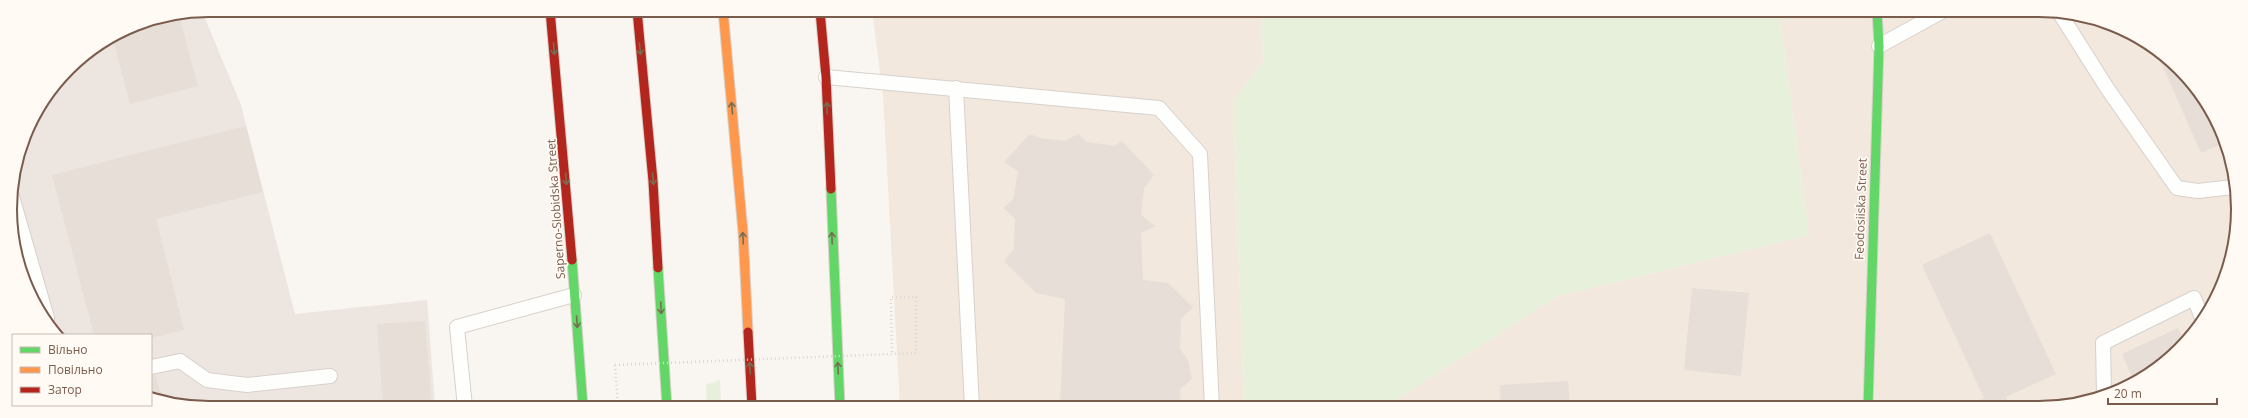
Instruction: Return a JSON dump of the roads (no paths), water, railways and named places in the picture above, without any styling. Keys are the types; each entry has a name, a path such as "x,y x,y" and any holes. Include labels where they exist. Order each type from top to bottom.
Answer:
{"street":[{"name":"Saperno-Slobidska Street","path":"551,17 583,401"},
{"path":"638,17 653,181 667,401"},
{"path":"724,17 743,232 752,401"},
{"path":"821,17 826,77 840,401"},
{"name":"Feodosiiska Street","path":"1868,401 1879,46 1877,17"}],"lane":[{"path":"1879,46 1932,17"},
{"path":"2063,19 2107,88 2177,188 2198,191 2230,187"},
{"path":"826,77 1159,108 1200,154 1212,401"},
{"path":"956,88 972,401"},
{"path":"17,214 44,306"},
{"path":"464,401 457,327 574,294"},
{"path":"2104,390 2103,343 2194,298 2200,314"},
{"path":"152,367 180,361 207,380 246,385 330,376"}]}
